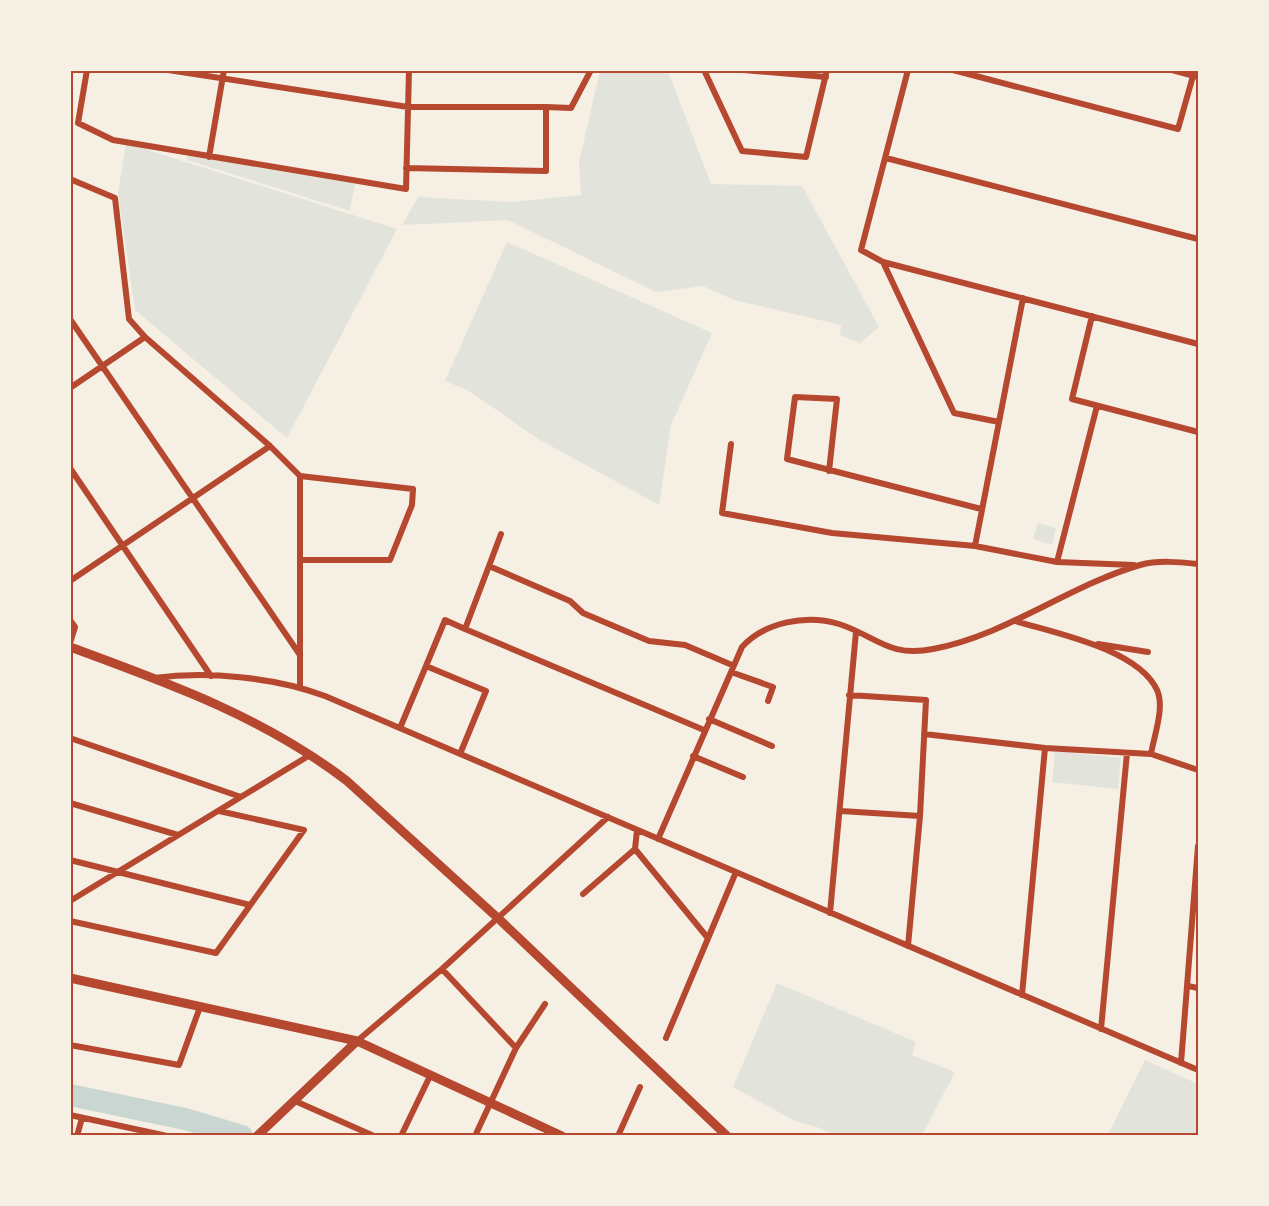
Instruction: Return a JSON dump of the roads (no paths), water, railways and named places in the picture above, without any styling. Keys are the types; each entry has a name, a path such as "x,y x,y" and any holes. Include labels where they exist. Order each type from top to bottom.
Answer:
{"street":[{"path":"87,70 78,123 113,140 406,189 409,70"},
{"path":"168,70 408,107 571,108 591,70"},
{"path":"209,157 224,70"},
{"path":"704,70 742,151 806,157 826,74 743,70"},
{"path":"908,70 861,250 883,262 1198,344"},
{"path":"953,70 1178,129 1196,76 1172,70"},
{"path":"406,168 546,171 546,107"},
{"path":"886,158 1198,239"},
{"path":"70,179 115,198 129,319 145,337 270,446 300,476 413,489 412,505 390,560 302,560"},
{"path":"883,262 954,413 999,422"},
{"path":"975,546 1023,298"},
{"path":"1092,316 1072,399 1198,432"},
{"path":"70,319 195,497 300,655"},
{"path":"70,388 145,337"},
{"path":"829,471 837,399 795,397 787,459 829,471 981,509"},
{"path":"1057,562 1097,405"},
{"path":"731,444 722,513 832,533 975,546 1057,562 1140,565"},
{"path":"70,581 270,446"},
{"path":"70,468 212,676"},
{"path":"300,476 302,560 300,687"},
{"path":"465,629 501,534"},
{"path":"658,838 741,647 763,629 784,623 816,620 838,624 888,648 908,651 932,649 959,642 1015,621 1069,592 1140,565 1156,562 1198,564"},
{"path":"489,566 570,601 584,613 649,641 685,645 773,687 768,701"},
{"path":"70,620 75,627 70,645 242,715 323,762 347,781 500,920 727,1136"},
{"path":"400,728 445,620 704,730"},
{"path":"1015,621 1088,643 1130,662 1157,690 1160,707 1151,754"},
{"path":"830,913 856,632"},
{"path":"1088,643 1148,652"},
{"path":"426,666 486,691 460,754"},
{"path":"153,678 189,673 300,687 1198,1070"},
{"path":"849,695 926,700 920,816 908,946"},
{"path":"708,719 772,746"},
{"path":"924,734 1045,748 1151,754 1198,770"},
{"path":"70,738 241,797"},
{"path":"1022,994 1045,748"},
{"path":"1101,1029 1127,753"},
{"path":"70,901 311,754"},
{"path":"693,756 743,777"},
{"path":"70,803 178,835"},
{"path":"70,921 216,953 304,830 219,811"},
{"path":"841,811 920,816"},
{"path":"257,1136 357,1041 442,969 608,817"},
{"path":"583,894 635,849 637,830"},
{"path":"1181,1063 1196,897 1198,846"},
{"path":"635,849 707,937"},
{"path":"70,860 250,905"},
{"path":"666,1038 736,872"},
{"path":"442,969 516,1048"},
{"path":"70,978 357,1041 562,1136"},
{"path":"1188,986 1198,988"},
{"path":"475,1136 516,1048 545,1004"},
{"path":"70,1045 179,1065 200,1007"},
{"path":"401,1136 431,1074"},
{"path":"618,1136 640,1087"},
{"path":"295,1101 374,1136"},
{"path":"70,1115 167,1136"},
{"path":"77,1136 82,1118"}],"waterway":[{"path":"70,1095 185,1119 242,1136"}]}
